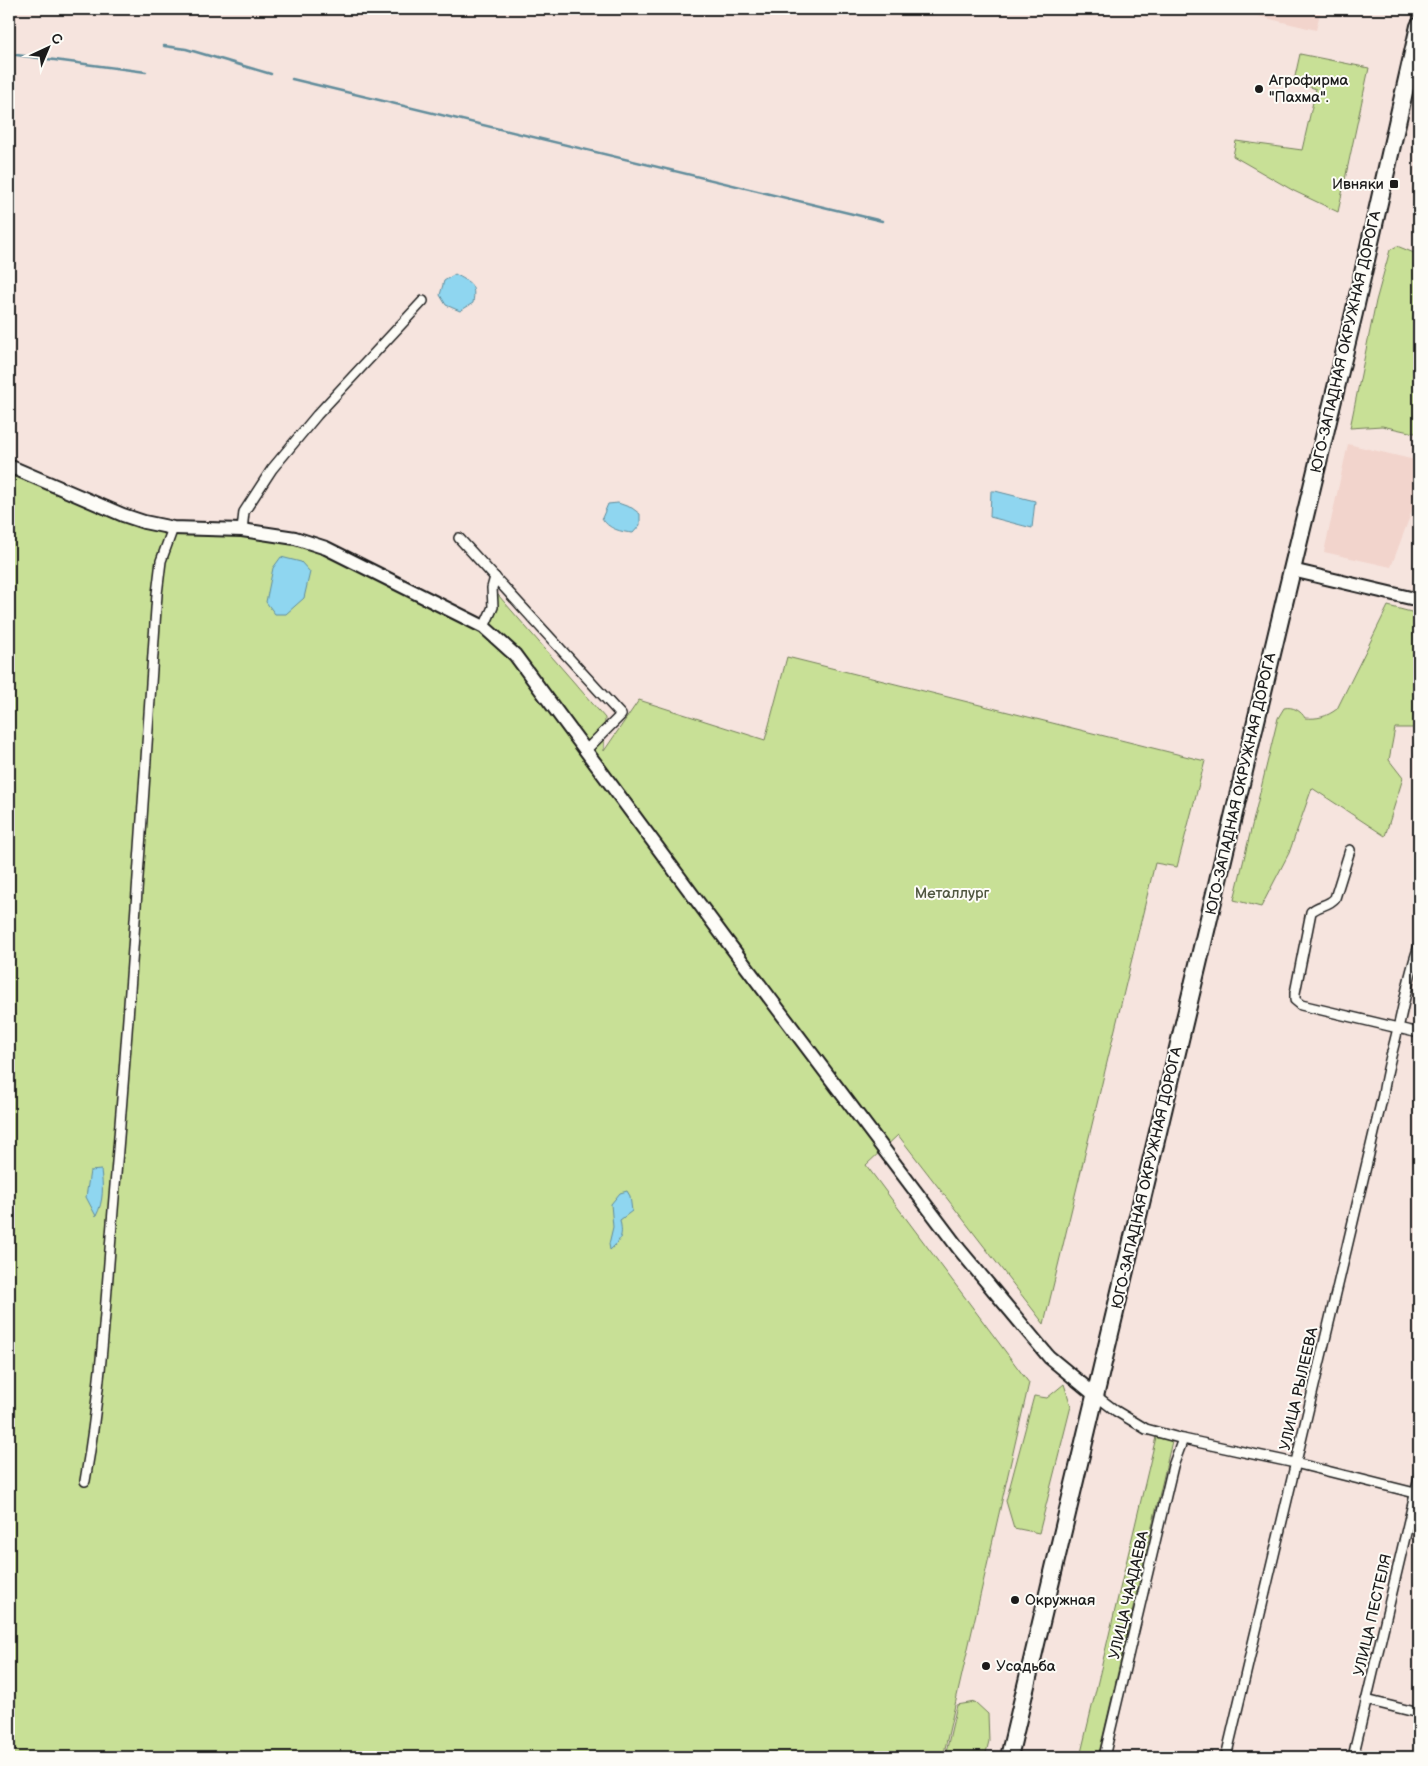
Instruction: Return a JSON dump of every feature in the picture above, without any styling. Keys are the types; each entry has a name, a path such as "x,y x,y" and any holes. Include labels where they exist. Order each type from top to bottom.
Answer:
{"highway":[{"name":"ЮГО-ЗАПАДНАЯ ОКРУЖНАЯ ДОРОГА","path":"1009,1757 1354,313 1419,26"}],"street":[{"path":"242,530 244,512 272,470 317,415 423,301"},
{"path":"9,466 123,515 144,522 173,528 242,530 295,538 326,548 484,627 515,655 959,1249 1049,1357 1116,1412 1146,1429 1295,1463 1417,1494"},
{"path":"85,1481 102,1347 125,1061 157,594 161,561 173,528"},
{"path":"459,538 621,715 585,751"},
{"path":"1292,570 1419,600"},
{"path":"484,627 493,607 492,588 495,577"},
{"path":"1350,850 1335,898 1330,903 1311,912 1295,1000 1301,1004 1419,1033"},
{"name":"УЛИЦА РЫЛЕЕВА","path":"1226,1757 1383,1095 1385,1076 1398,1028 1410,970 1419,946"},
{"name":"УЛИЦА ЧААДАЕВА","path":"1104,1757 1173,1466 1184,1439"},
{"name":"УЛИЦА ПЕСТЕЛЯ","path":"1352,1757 1417,1494 1419,1478"},
{"path":"1366,1700 1419,1713"}],"shaded area":[{"path":"1229,9 1321,9 1316,30"},
{"path":"1348,444 1419,461 1419,492 1391,567 1324,552"}],"green space":[{"path":"1300,54 1369,68 1338,212 1294,191 1233,156 1236,141 1302,150 1316,89 1294,81"},
{"path":"1397,246 1419,255 1419,432 1414,433 1382,426 1350,428 1376,301 1390,250"},
{"name":"Металлург","path":"9,466 123,515 295,538 484,626 493,607 492,588 605,718 604,751 639,700 765,740 787,657 1205,761 1177,867 1155,863 1044,1324 898,1135 866,1165 1029,1383 943,1757 9,1757"},
{"path":"1388,606 1419,614 1419,728 1395,728 1389,760 1403,778 1385,836 1312,788 1289,853 1261,907 1234,900 1278,718 1284,708 1294,708 1305,718 1318,718 1337,709"},
{"path":"1064,1384 1071,1406 1039,1533 1014,1528 1006,1501 1034,1396 1047,1398"},
{"path":"1156,1437 1172,1441 1098,1757 1080,1757"},
{"path":"975,1702 988,1714 989,1741 985,1757 945,1757 957,1705"}],"water":[{"path":"455,274 469,282 474,292 473,303 460,311 446,305 440,295 444,281"},
{"path":"991,491 1035,501 1032,528 990,517"},
{"path":"618,503 632,508 640,514 640,525 633,533 615,529 602,518 608,504"},
{"path":"281,557 301,562 310,572 304,598 286,614 275,614 266,602 273,568"},
{"path":"101,1170 102,1193 96,1216 86,1197 90,1171"},
{"path":"627,1191 630,1196 632,1211 620,1220 621,1236 610,1250 609,1244 613,1227 611,1204 620,1193"}],"waterway":[{"path":"164,46 186,49 271,74"},
{"path":"9,54 146,72"},
{"path":"292,79 882,221"}],"place":[{"name":"Агрофирма \"Пахма\".","path":"1259,89"},
{"name":"Ивняки","path":"1394,184"},
{"name":"Окружная","path":"1015,1600"},
{"name":"Усадьба","path":"986,1666"}]}
